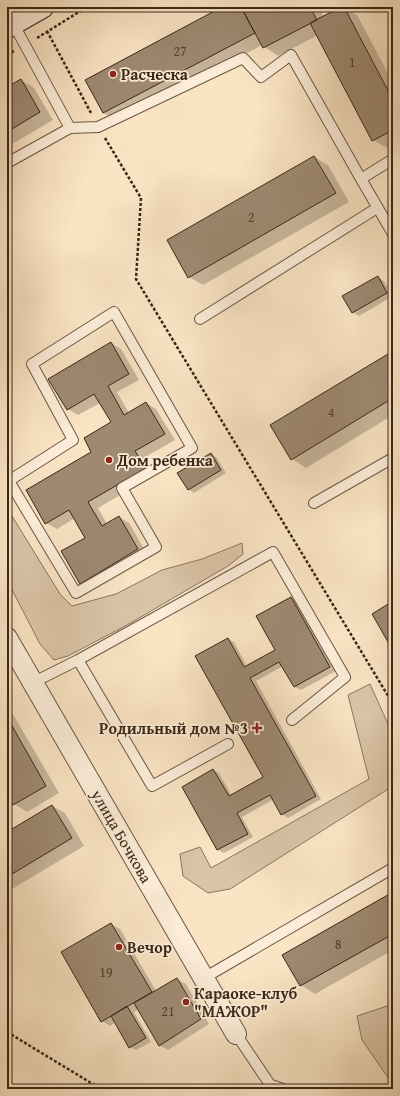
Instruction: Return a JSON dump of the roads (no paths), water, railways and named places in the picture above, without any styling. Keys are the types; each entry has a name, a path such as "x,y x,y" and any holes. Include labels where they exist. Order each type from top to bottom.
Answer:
{"street":[{"path":"9,21 42,7"},
{"name":"улица Бочкова","path":"7,638 236,1034"}],"lane":[{"path":"9,21 70,128"},
{"path":"7,163 70,128 98,127 243,58 261,77 291,55 360,179 393,234"},
{"path":"360,179 393,159"},
{"path":"200,319 377,208"},
{"path":"114,312 192,448 122,488 156,547 76,593 8,482 73,440 32,364 114,312"},
{"path":"314,503 393,458"},
{"path":"32,683 78,660 273,552 345,677 292,720"},
{"path":"78,660 152,786 228,744"},
{"path":"204,978 393,868"},
{"path":"236,1034 269,1088 284,1089"}],"place":[{"name":"Расческа","path":"113,74"},
{"name":"Дом ребенка","path":"109,460"},
{"name":"Родильный дом №3","path":"257,728"},
{"name":"Вечор","path":"119,947"},
{"name":"Караоке-клуб \"МАЖОР\"","path":"186,1002"}]}
